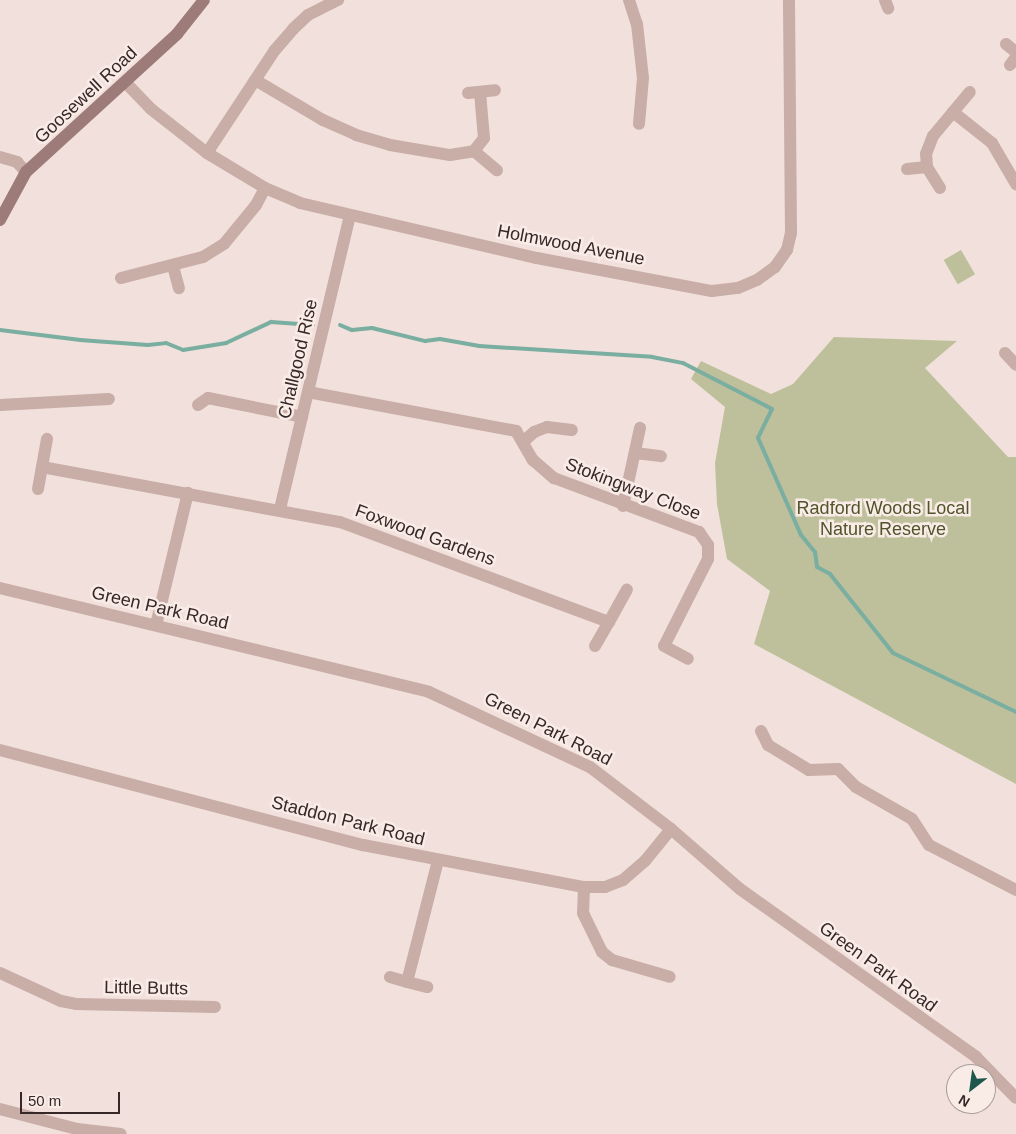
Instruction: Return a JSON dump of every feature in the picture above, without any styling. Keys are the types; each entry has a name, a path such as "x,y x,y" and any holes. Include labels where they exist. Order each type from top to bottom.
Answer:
{"street":[{"name":"Goosewell Road","path":"0,220 26,172 178,34 204,0"},
{"path":"207,153 255,80 293,29 308,15 338,0"},
{"path":"629,0 637,24 643,78 639,124"},
{"name":"Holmwood Avenue","path":"125,82 152,109 207,153 265,188 300,203 350,216 712,291 738,288 757,280 775,267 787,250 791,233 789,0"},
{"path":"255,80 323,120 356,135 424,152 450,155 474,151 484,138 474,92 495,90"},
{"path":"940,188 927,167 926,154 932,136 970,92"},
{"path":"953,112 992,143 1016,184"},
{"path":"474,151 497,170"},
{"path":"0,157 17,162 26,172"},
{"path":"907,169 927,167"},
{"path":"121,278 203,257 224,244 256,205 265,188"},
{"name":"Challgood Rise","path":"280,509 350,216"},
{"path":"173,266 180,288"},
{"path":"1006,353 1016,365"},
{"name":"Stokingway Close","path":"308,392 516,430 542,470 623,506 699,532 708,545 708,559 664,646 688,659"},
{"path":"198,405 208,398 302,416"},
{"path":"0,405 109,399"},
{"path":"523,442 534,432 547,428 572,430"},
{"path":"623,506 640,428"},
{"path":"38,489 47,439"},
{"path":"636,453 661,456"},
{"name":"Foxwood Gardens","path":"42,467 280,509 340,522 609,622"},
{"path":"156,625 188,493"},
{"name":"Green Park Road","path":"0,588 429,692 590,767 671,829 740,889 976,1057 1016,1098"},
{"path":"596,646 627,590"},
{"path":"761,731 768,745 809,770 838,769 856,787 912,819 929,845 1016,890"},
{"name":"Staddon Park Road","path":"0,750 362,845 584,887 606,887 623,880 645,861 671,829"},
{"path":"408,982 438,860"},
{"path":"584,887 583,914 602,952 612,960 649,978 670,977"},
{"name":"Little Butts","path":"0,973 61,1001 76,1004 215,1007"},
{"path":"390,977 427,987"},
{"path":"0,1109 77,1129 121,1134"}],"green space":[{"path":"961,250 975,274 958,284 944,260"},
{"name":"Radford Woods Local Nature Reserve","path":"834,337 957,341 925,368 1008,457 1016,457 1016,784 754,644 770,591 727,559 717,504 715,463 725,407 691,379 701,361 771,394 793,384"}],"waterway":[{"path":"0,330 80,340 148,345 166,343 183,350 226,343 271,322 313,325"},
{"path":"340,325 352,330 372,328 425,341 440,339 479,346 652,357 683,363 772,409 758,438 801,535 815,552 817,567 830,574 893,653 1016,712"}]}
